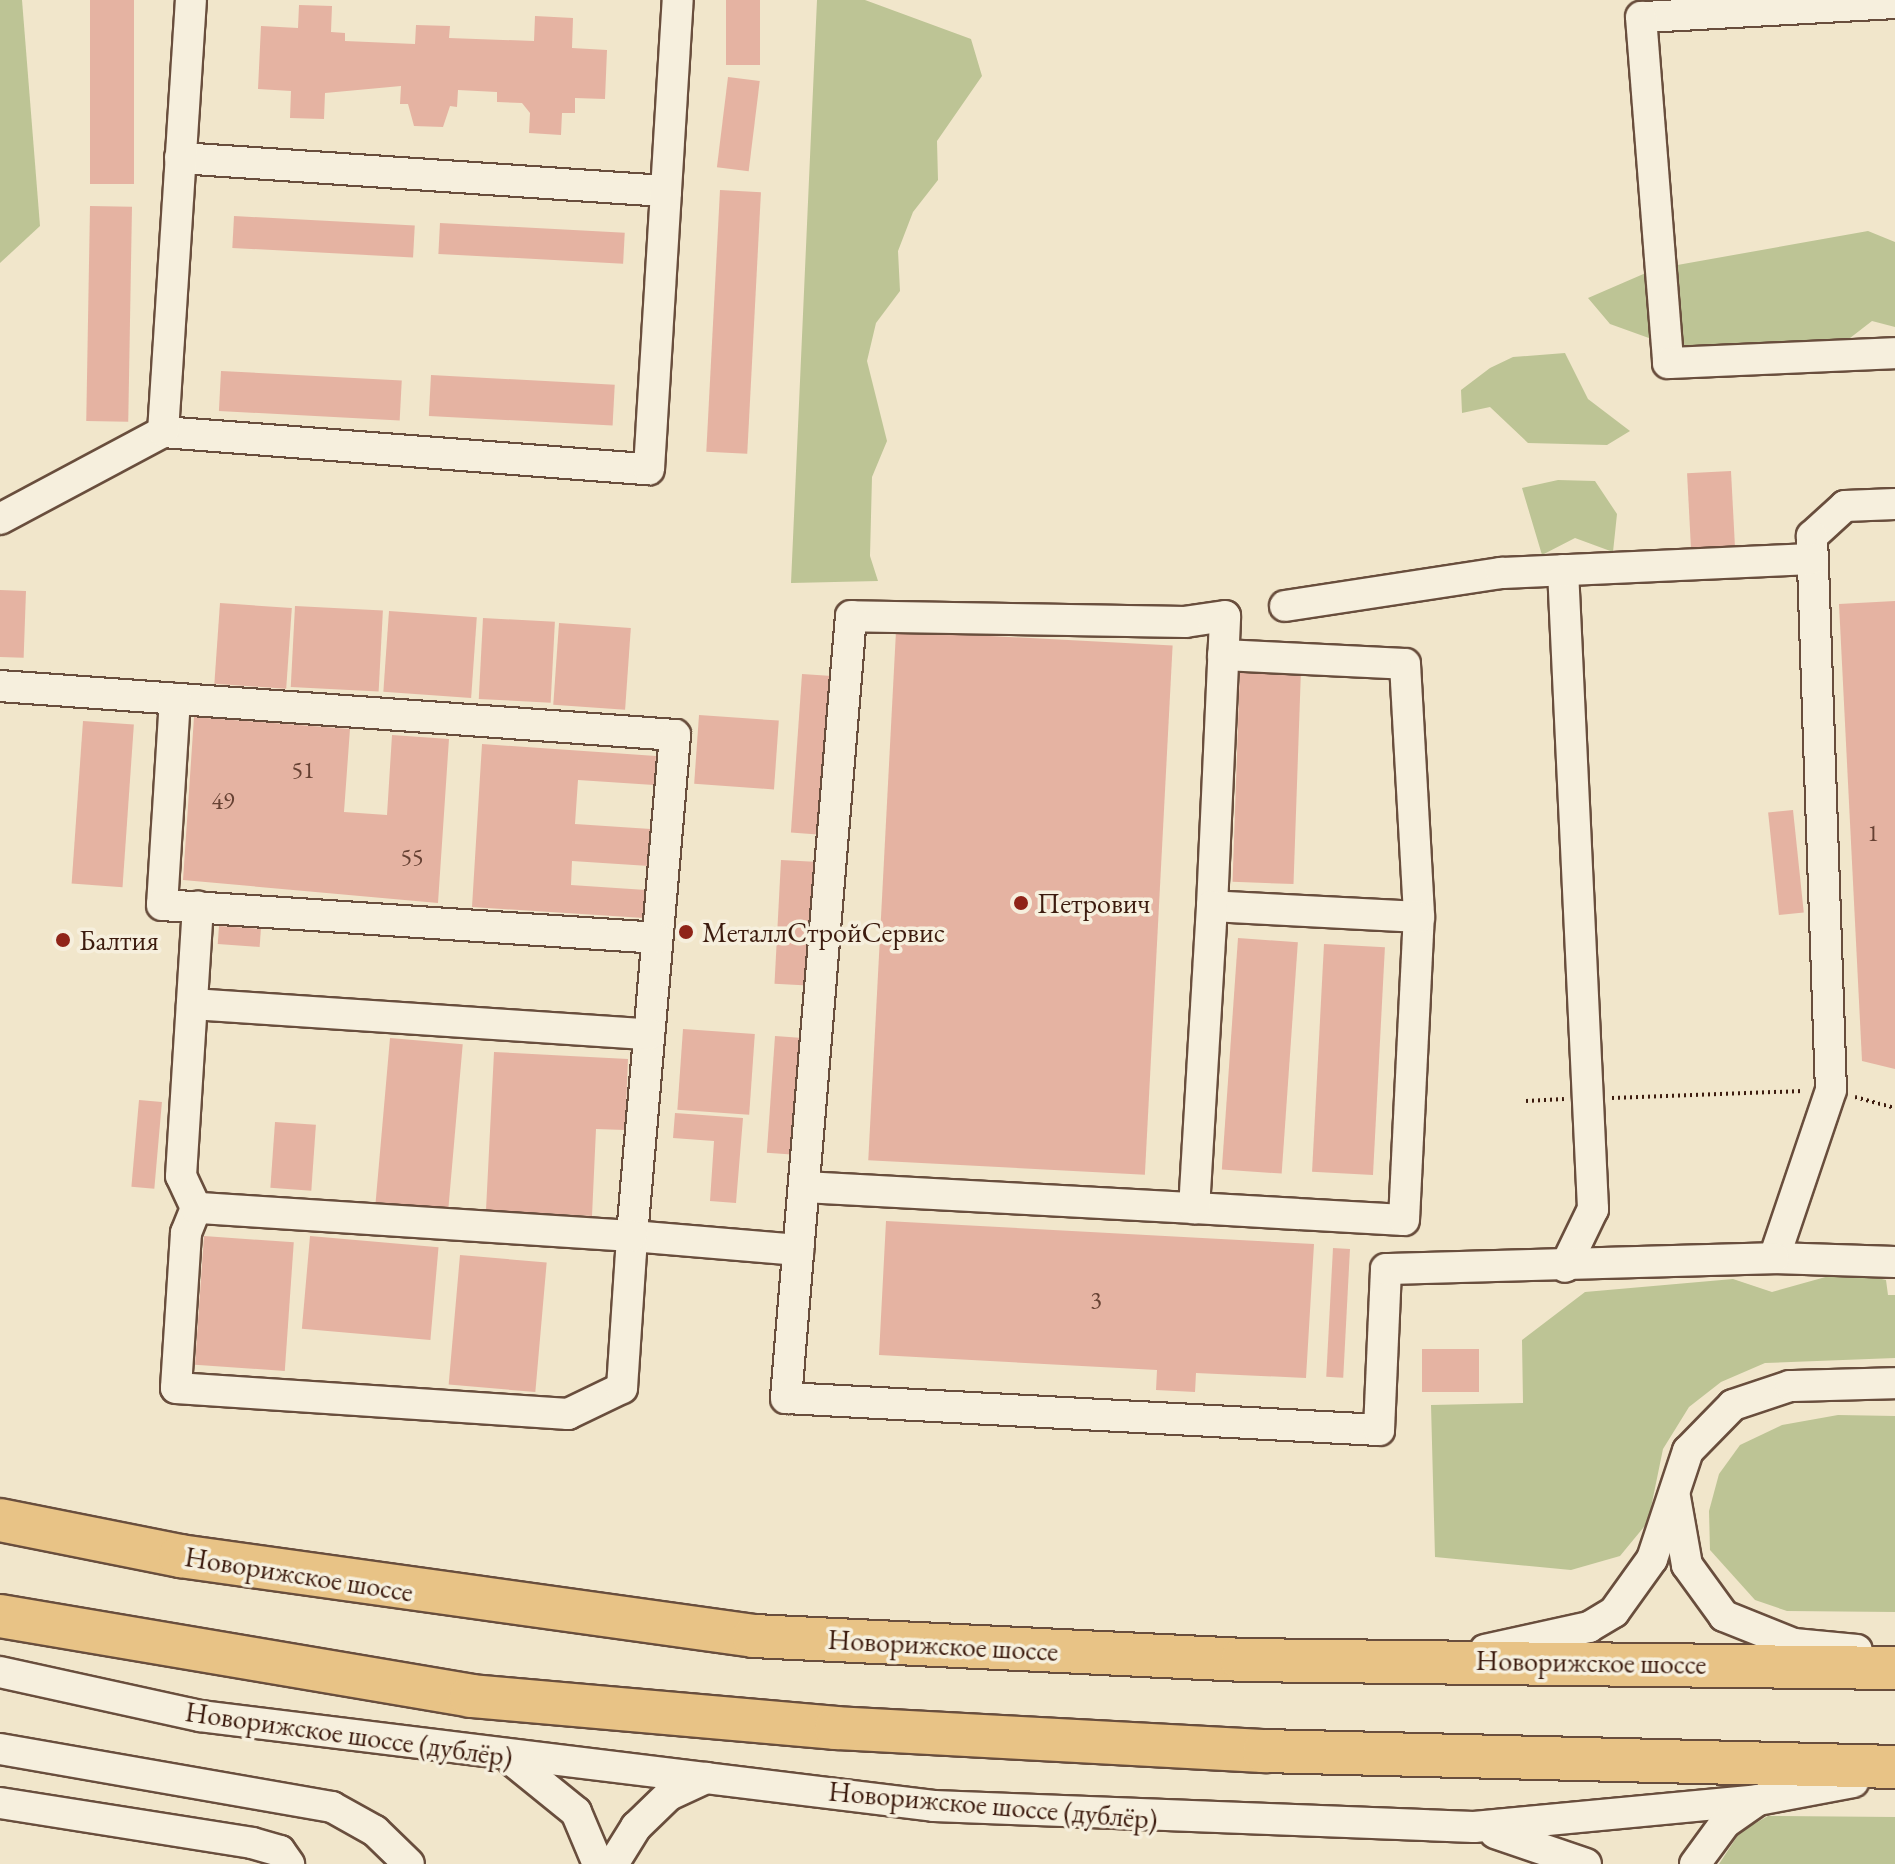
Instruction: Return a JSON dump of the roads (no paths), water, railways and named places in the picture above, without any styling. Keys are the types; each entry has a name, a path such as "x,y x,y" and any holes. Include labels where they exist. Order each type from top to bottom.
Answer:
{"highway":[{"name":"Новорижское шоссе","path":"0,1520 227,1564 754,1636 1242,1660 1895,1668"},
{"path":"0,1616 471,1696 836,1728 1264,1751 1895,1767"}],"street":[{"path":"163,432 191,0"},
{"path":"0,519 163,432 649,469 678,0"},
{"path":"1895,3 1641,17 1668,363 1895,353"},
{"path":"180,158 666,191"},
{"path":"1774,1258 1831,1090 1812,536 1845,506 1895,504"},
{"path":"1285,606 1563,570 1813,559"},
{"path":"1563,570 1593,1209 1565,1267"},
{"path":"1194,1208 1225,616 1185,622 851,616 786,1398 1379,1430 1394,1269 1419,917 1405,664 1223,655"},
{"path":"0,686 675,735 622,1388 568,1414 176,1388 186,1233 196,1208 181,1176 198,907"},
{"path":"175,699 162,905 657,938"},
{"path":"1212,906 1419,917"},
{"path":"192,1004 649,1034"},
{"path":"804,1187 1396,1220"},
{"path":"196,1208 632,1236 798,1250"},
{"path":"1394,1269 1565,1267 1774,1258 1895,1262"},
{"path":"1436,1660 1589,1627 1614,1612 1652,1559 1688,1451 1733,1405 1790,1386 1895,1383"},
{"path":"1674,1490 1687,1565 1724,1616 1794,1644 1895,1654"},
{"name":"Новорижское шоссе (дублёр)","path":"0,1672 200,1716 508,1757 707,1777 934,1806 1474,1827 1758,1800 1895,1778"},
{"path":"0,1749 332,1807 375,1831 409,1864"},
{"path":"508,1757 576,1812 598,1864"},
{"path":"613,1864 636,1827 669,1795 707,1777"},
{"path":"1695,1864 1725,1823 1758,1800"},
{"path":"0,1803 252,1843 280,1851 289,1864"},
{"path":"1474,1827 1555,1847 1586,1864"}],"place":[{"name":"Петрович","path":"1021,903"},
{"name":"МеталлСтройСервис","path":"686,932"},
{"name":"Балтия","path":"63,940"}]}
